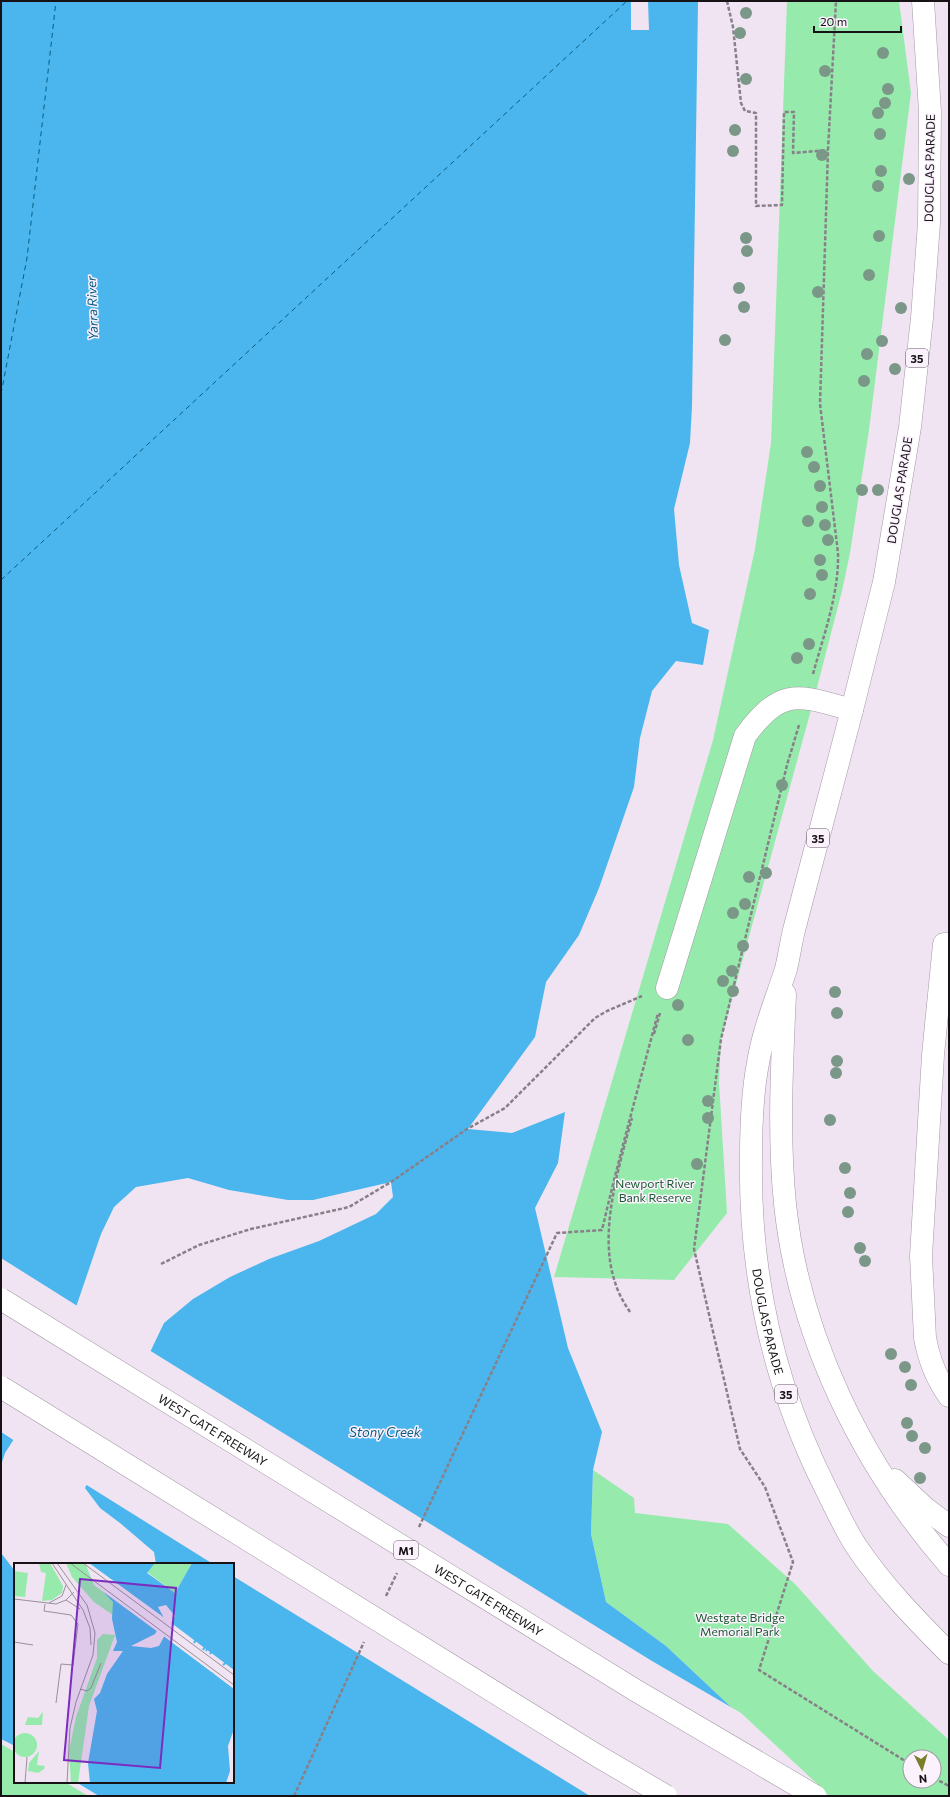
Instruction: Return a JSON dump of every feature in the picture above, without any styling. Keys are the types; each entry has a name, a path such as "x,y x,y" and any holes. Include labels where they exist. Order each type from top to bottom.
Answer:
{"main road":[{"name":"DOUGLAS PARADE","path":"923,1 930,112 929,223 922,318 908,440 884,582 794,930 786,967 763,1038 758,1062 751,1136 750,1192 752,1235 765,1321 778,1368 805,1446 838,1514 857,1546 890,1590 949,1653"},
{"path":"667,988 745,736 766,712 783,700 807,698 852,710"},
{"path":"949,944 944,944 933,1055 921,1256 925,1338 935,1374 949,1396"},
{"name":"DOUGLAS PARADE","path":"786,967 781,1102 781,1148 788,1227 798,1279 811,1322 842,1403 896,1499 949,1566"},
{"name":"WEST GATE FREEWAY","path":"1,1299 634,1690 815,1796"},
{"path":"1,1387 596,1755 666,1796"},
{"path":"859,1435 894,1479 925,1508 949,1526"}],"path":[{"path":"727,1 733,27 741,103 745,111 756,113 756,206 782,205 784,112 794,112 793,153 828,150 836,1"},
{"path":"630,1312 618,1290 612,1271 609,1231 613,1200 624,1149 667,988"},
{"path":"161,1264 199,1245 251,1229 349,1207 391,1182 467,1129 505,1108 589,1024 614,1008 637,997"},
{"path":"419,1528 557,1233"},
{"path":"385,1598 398,1570"},
{"path":"294,1796 365,1641"}],"green space":[{"name":"Newport River Bank Reserve","path":"787,1 899,1 911,93 869,430 850,553 842,591 814,699 721,1039 719,1082 727,1213 674,1280 554,1277 713,740 755,549 771,443"},
{"name":"Westgate Bridge Memorial Park","path":"593,1470 634,1498 635,1513 728,1524 796,1585 873,1671 949,1740 949,1796 826,1796 666,1646 606,1602 591,1534"},
{"path":"1,1744 14,1751 14,1783 67,1783 88,1796 1,1796"}],"water":[{"path":"1,1 711,1 698,2 692,406 690,443 674,509 679,565 692,623 709,630 703,665 676,661 652,691 640,738 634,787 599,888 579,935 546,982 535,1037 468,1129 512,1133 565,1112 558,1163 535,1208 568,1348 602,1432 593,1470 591,1534 606,1602 666,1646 826,1796 99,1796 78,1783 234,1783 234,1563 156,1563 154,1552 100,1508 85,1488 164,1323 193,1299 230,1277 269,1259 319,1241 376,1214 393,1197 391,1182 313,1200 288,1200 229,1190 188,1178 136,1187 114,1207 101,1234 50,1383 5,1453 1,1465"},
{"path":"1,1553 14,1570 14,1746 1,1739"}],"pier":[{"path":"631,1 648,1 649,30 631,30"},
{"path":"1,1258 79,1307 52,1385 15,1441 1,1432"},
{"path":"149,1350 652,1661 741,1713 826,1792 828,1796 590,1796 234,1577 234,1563 211,1563 85,1484"}],"ferry route":[{"path":"1,394 27,258 56,1"},
{"path":"1,580 627,1"}],"water label":[{"name":"Yarra River","path":"92,308"},
{"name":"Stony Creek","path":"385,1432"}]}
